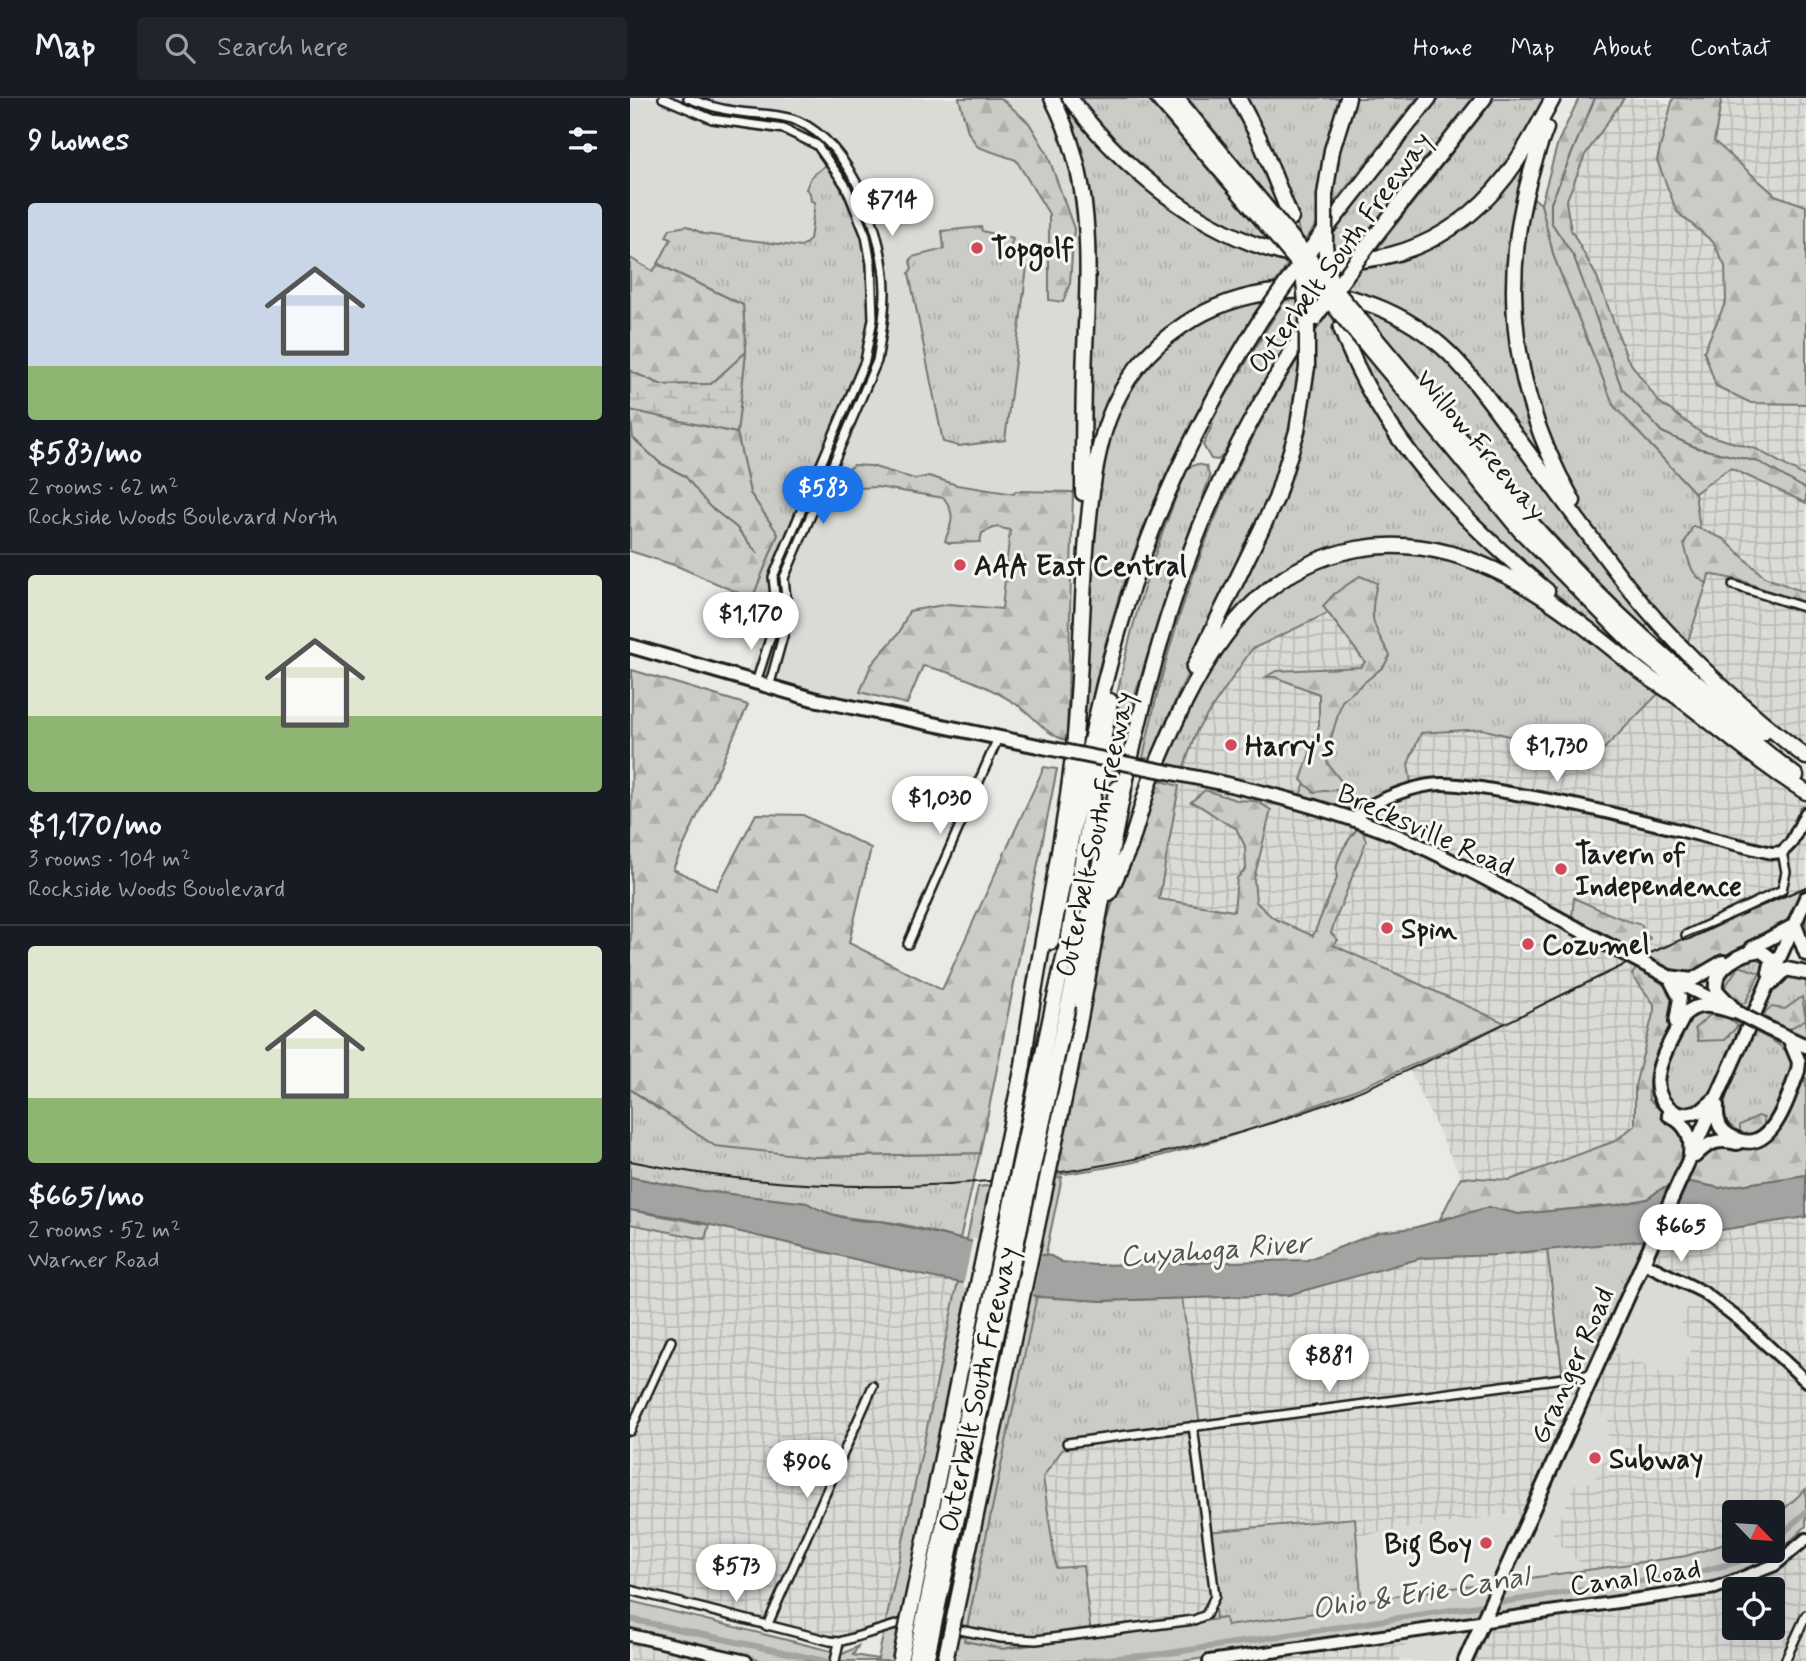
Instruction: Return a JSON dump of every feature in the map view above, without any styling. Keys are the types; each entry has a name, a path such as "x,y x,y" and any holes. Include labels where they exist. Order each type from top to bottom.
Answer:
{"highway":[{"path":"926,1661 1055,1002 1084,569 1083,409 1089,286 1086,200 1064,121 1052,98"},
{"path":"1070,98 1121,159 1184,209 1235,236 1267,249 1296,257 1342,261 1395,253 1434,237 1462,220 1488,198 1513,168 1555,98"},
{"name":"Willow Freeway","path":"1158,98 1237,181 1404,380 1642,645 1806,784"},
{"path":"1103,903 1117,882 1166,732 1196,663 1276,499 1297,431 1307,367 1305,284 1291,218 1259,138 1238,98"},
{"path":"1348,98 1332,150 1325,195 1327,266 1341,328 1373,400 1415,462 1487,539 1636,667 1770,770 1806,792"},
{"name":"Outerbelt South Freeway","path":"945,1661 1055,1002 1116,666 1149,537 1185,455 1261,319 1321,235 1429,98"},
{"name":"Outerbelt South Freeway","path":"900,1661 962,1373 1023,1066 1103,903 1156,662 1191,550 1229,462 1266,394 1314,318 1484,98"},
{"path":"1555,98 1531,166 1520,215 1513,276 1516,336 1531,407 1546,448 1609,559"},
{"name":"Willow Freeway","path":"1178,100 1237,181"},
{"path":"1084,569 1099,443 1115,400 1138,366 1170,334 1212,309 1250,296 1296,291 1343,296 1367,302 1408,321 1438,343 1471,377 1650,612 1712,677 1806,757"},
{"path":"1151,778 1188,697 1225,633 1246,608 1271,586 1290,573 1333,555 1385,545 1428,548 1459,555 1516,580 1607,642"},
{"name":"Willow Freeway","path":"1642,645 1806,764"},
{"path":"915,1661 1055,1002 1135,711 1156,662"}],"main road":[{"name":"Brecksville Road","path":"630,646 762,686 1284,797 1355,820 1447,860 1767,1028 1806,1045"},
{"name":"Granger Road","path":"1465,1661 1806,898"},
{"path":"1669,977 1692,980 1796,920 1806,954"},
{"path":"1738,1013 1716,990 1716,977 1722,967 1755,950 1765,951 1772,962 1763,994"},
{"path":"1763,994 1786,969 1806,973"},
{"path":"1669,977 1679,993 1680,1009 1653,1074 1651,1089 1658,1106 1682,1123 1688,1132 1689,1161"},
{"path":"1718,1097 1701,1111 1680,1115 1662,1103 1655,1085 1676,1031 1691,1009 1709,1005 1738,1013"},
{"path":"1718,1097 1717,1120 1727,1135 1742,1142 1753,1142 1767,1136 1777,1121 1798,1071 1799,1062 1788,1038"},
{"path":"1689,1161 1708,1144 1718,1140 1750,1146 1768,1140 1806,1077"}],"street":[{"path":"663,98 712,119 784,129 817,145 843,181 868,241 873,319 860,378 774,577 777,616 762,686"},
{"path":"688,98 713,107 796,120 823,136 852,176 878,238 882,261 883,325 877,361 784,578 788,618 762,686"},
{"path":"843,181 852,176"},
{"path":"1733,585 1806,608"},
{"path":"908,944 998,738"},
{"path":"1355,820 1365,808 1403,793 1438,784 1455,785 1550,799 1772,853 1782,852 1791,843 1806,813"},
{"path":"1686,935 1782,890 1786,872 1782,852"},
{"path":"1644,1263 1703,1292 1741,1321 1806,1381"},
{"path":"630,1431 671,1341"},
{"path":"1067,1443 1595,1374"},
{"path":"767,1626 873,1386"},
{"path":"630,1590 839,1642 906,1621 1001,1638 1036,1640 1203,1617 1210,1609 1215,1596 1193,1426"},
{"name":"Canal Road","path":"1209,1661 1485,1616 1715,1588 1775,1565 1806,1539"},
{"path":"1785,1661 1806,1615"},
{"path":"630,1635 746,1661"},
{"path":"835,1659 839,1642"}],"shaded area":[{"path":"630,98 1052,98 1086,200 1083,493 1015,491 1002,610 899,661 865,711 744,681 770,608 752,599 778,534 737,433 746,352 658,264 654,271 630,258"},
{"path":"1624,98 1657,98 1670,106 1657,160 1677,212 1713,242 1725,266 1726,301 1704,351 1751,403 1806,404 1806,477 1757,449 1703,434 1658,401 1627,358 1597,277 1571,230 1566,202 1585,155"},
{"path":"1722,98 1806,98 1806,206 1775,195 1713,141"},
{"path":"1730,468 1806,503 1806,757 1685,650 1707,583 1695,493"},
{"path":"1328,612 1365,662 1408,764 1421,733 1482,729 1595,758 1664,688 1806,792 1806,887 1637,959 1695,990 1676,1032 1662,1103 1615,1141 1510,1180 1461,1177 1408,1068 1504,1022 1272,918 1159,899 1181,775 1197,730 1252,649"},
{"path":"1806,1175 1806,1217 1668,1238 1496,1255 1422,1258 1288,1295 1101,1301 1042,1297 934,1278 682,1218 630,1210 630,1177 695,1190 807,1203 842,1217 881,1221 1000,1248 1051,1256 1062,1262 1096,1265 1307,1260 1379,1232 1413,1228 1489,1207 1518,1214 1617,1205 1647,1199 1661,1189 1691,1182 1720,1188"},
{"path":"1806,1217 1806,1489 1785,1508 1785,1500 1722,1500 1722,1545 1686,1556 1590,1571 1551,1538 1578,1478 1593,1484 1608,1450 1608,1416 1581,1404 1528,1520 1512,1514 1357,1536 1362,1607 1226,1626 1224,1618 1002,1649 1036,1297 1122,1300 1323,1287 1422,1258 1496,1255 1668,1238","holes":["1644,1263 1696,1289 1677,1331 1695,1340 1677,1380 1606,1349"]},
{"path":"630,1224 704,1239 709,1225 979,1288 906,1621 839,1642 630,1590"},
{"path":"1644,1263 1696,1289 1696,1340 1677,1381 1606,1349"},
{"path":"1581,1404 1608,1415 1608,1450 1593,1485 1578,1479 1551,1538 1590,1571 1517,1580 1514,1585 1484,1590 1486,1584 1362,1601 1357,1536 1513,1514"},
{"path":"1806,1540 1806,1661 1465,1661 1482,1620 1722,1582 1722,1640 1785,1640 1785,1577 1746,1577 1769,1563 1785,1563 1785,1553"},
{"path":"1482,1620 1465,1661 1399,1661 1411,1631"},
{"path":"1411,1631 1399,1661 1209,1661"},
{"path":"630,1635 746,1661 630,1661"}],"green space":[{"path":"959,98 1001,98 1029,123 1047,153 1074,229 1070,283 1063,302 1049,300 1049,214 1016,160 978,147 968,132"},
{"path":"1075,98 1147,98 1275,247 1192,208 1122,155"},
{"path":"1188,98 1234,98 1282,214"},
{"path":"1244,98 1342,98 1320,220 1305,240 1299,232 1295,215"},
{"path":"1351,98 1417,98 1329,209 1329,192"},
{"path":"1439,98 1474,98 1348,256 1330,256 1329,239"},
{"path":"1495,98 1546,98 1519,148 1496,181 1466,210 1431,232 1373,254"},
{"path":"1579,98 1624,98 1585,155 1566,202 1571,230 1597,277 1627,358 1658,401 1703,434 1756,449 1806,477 1806,503 1730,468 1695,493 1614,406 1554,257 1541,204 1558,142"},
{"path":"1673,98 1722,98 1714,141 1775,195 1806,206 1806,404 1751,403 1716,386 1704,351 1726,301 1725,266 1713,242 1677,212 1657,160"},
{"path":"1062,101 1110,155 1163,203 1214,234 1289,263 1275,283 1267,288 1206,305 1184,315 1146,346 1117,385 1097,429 1090,452 1082,165"},
{"path":"1532,151 1510,291 1545,462 1482,381 1436,335 1410,316 1380,301 1345,289 1363,266 1418,252 1461,228 1497,195"},
{"path":"828,163 865,238 871,301 862,365 775,566 774,609 752,599 778,534 750,493 737,433 746,352 743,305 658,264 671,239 666,237 670,229 687,226 704,234 801,247 810,240 815,202 811,201 810,193 806,189 811,177"},
{"path":"1525,191 1541,204 1554,257 1614,406 1695,493 1707,583 1685,650 1609,559 1555,468 1516,336"},
{"path":"981,227 982,231 1013,239 1010,248 1028,254 1025,262 1020,264 1027,267 1005,440 959,446 943,442 909,273 912,268 910,262 912,257 944,249 942,231"},
{"path":"630,258 653,271 658,264 743,305 746,352 711,384 662,385 630,371"},
{"path":"1287,296 1301,296 1303,317 1224,454 1218,460 1211,459 1203,445 1213,424 1210,422"},
{"path":"1263,300 1200,406 1149,513 1110,625 1083,746 1080,745 1096,492 1102,455 1124,395 1160,348 1218,310"},
{"path":"1358,305 1411,331 1457,369 1649,617 1645,630 1537,517"},
{"path":"1330,311 1363,391 1525,579 1384,540 1259,590 1228,621 1225,616 1299,447 1308,406 1313,334"},
{"path":"1347,331 1545,564 1639,656 1638,661 1537,578 1460,506 1377,401"},
{"path":"1304,350 1292,436 1263,518 1180,690 1150,759 1143,758 1169,652 1204,546 1249,445"},
{"path":"746,352 737,433 630,410 630,371 662,385 711,384"},
{"path":"630,410 737,433 750,493 778,534 752,599 677,566 630,551"},
{"path":"1197,464 1206,466 1210,477 1172,578 1117,752 1108,751 1120,678 1138,606 1188,468"},
{"path":"853,465 871,466 915,479 929,476 957,485 1014,494 1015,491 1073,492 1067,741 1046,730 1026,711 996,692 936,669 923,666 907,704 860,692 871,665 899,633 909,611 949,604 1002,609 1010,530 996,527 982,533 980,542 949,543 945,541 951,524 951,514 944,498 877,487 844,489 842,486 847,471"},
{"path":"1693,526 1724,539 1764,577 1806,593 1806,603 1743,581 1709,574 1707,583 1701,580 1691,567 1684,544"},
{"path":"1385,545 1483,564 1664,688 1595,758 1482,729 1421,733 1408,764 1412,789 1358,815 1298,801 1337,700 1365,662 1328,613 1252,649 1197,730 1181,775 1153,771 1203,667 1290,573"},
{"path":"1360,576 1377,583 1373,620 1390,655 1384,666 1342,701 1326,755 1328,764 1347,789 1314,792 1301,780 1319,725 1319,694 1275,677 1266,677 1276,671 1361,667 1365,662 1323,606 1334,594"},
{"path":"632,670 748,705 673,869 716,890 756,814 803,815 871,848 849,943 942,990 1044,767 1057,769 980,1153 814,1157 715,1146 630,1089"},
{"path":"1151,778 1179,786 1159,899 1234,911 1237,878 1246,869 1245,846 1236,828 1191,802 1205,790 1236,800 1256,801 1271,810 1254,879 1256,902 1273,918 1313,936 1337,878 1339,858 1358,828 1362,830 1366,841 1331,933 1338,940 1333,945 1505,1023 1282,1119 1166,1155 1106,1168 1046,1176 1095,960"},
{"path":"1806,887 1806,954 1794,926 1692,980 1637,959"},
{"path":"1574,898 1616,917 1642,925 1643,932 1650,938 1640,953 1572,918"},
{"path":"1755,953 1764,957 1767,967 1749,1010 1722,994 1722,973"},
{"path":"1739,966 1760,973 1745,1003 1740,1003 1723,990"},
{"path":"1636,968 1670,991 1677,1015 1653,1067 1649,1100 1708,1144 1750,1146 1762,1144 1774,1135 1806,1077 1806,1175 1720,1188 1691,1182 1661,1189 1647,1199 1617,1205 1518,1214 1489,1207 1474,1213 1440,1219 1461,1177 1510,1180 1615,1141 1635,1125 1635,1086 1654,1010 1654,1004 1632,975"},
{"path":"1786,975 1806,979 1806,1041 1761,1016 1774,986"},
{"path":"1802,997 1806,1019 1789,1029 1764,1017 1771,1007 1785,1009"},
{"path":"1706,1009 1741,1024 1709,1099 1689,1112 1666,1103 1661,1070 1685,1019"},
{"path":"1710,1015 1727,1017 1738,1026 1724,1040 1698,1041 1695,1028"},
{"path":"1754,1031 1783,1048 1795,1064 1773,1125 1760,1138 1727,1131 1721,1116 1727,1094"},
{"path":"630,1089 658,1109 814,1157 980,1153 960,1239 900,1224 842,1217 807,1203 695,1190 630,1177"},
{"path":"1758,1116 1764,1118 1764,1125 1747,1140 1740,1133 1740,1125"},
{"path":"1062,1177 964,1641 1003,1649 1225,1618 1227,1626 1362,1606 1362,1601 1487,1583 1485,1589 1514,1586 1516,1580 1686,1556 1722,1545 1722,1563 1758,1563 1722,1577 1719,1581 1184,1661 763,1661 630,1629 630,1601 843,1654 858,1646 853,1655 878,1659 978,1187"},
{"path":"630,1210 709,1225 705,1239 630,1224"},
{"path":"1655,1239 1595,1374 1563,1378 1547,1248"},
{"path":"1036,1297 1088,1298 1101,1301 1182,1298 1200,1425 1067,1443 1043,1477 1056,1568 1083,1566 1091,1634 1002,1649 964,1641"},
{"path":"1806,1489 1806,1526 1785,1546 1785,1508"},
{"path":"1355,1518 1362,1607 1238,1626 1226,1626 1225,1618 1216,1619 1207,1532"}],"pier":[{"path":"973,1238 1042,1251 1032,1299 963,1287"}],"waterway":[{"path":"1595,98 1551,203 1551,222 1574,257 1622,389 1662,432 1697,448 1759,462 1806,489"},
{"path":"630,412 633,438 660,463 685,476 709,506 736,527 757,553"},
{"name":"Ohio & Erie Canal","path":"1785,1531 1806,1512"},
{"name":"Ohio & Erie Canal","path":"1083,1661 1163,1654 1699,1572 1733,1563"},
{"name":"Ohio & Erie Canal","path":"630,1619 825,1661"}],"railway":[{"path":"630,1161 714,1175 797,1184 880,1186 963,1183 1045,1174 1128,1160 1209,1141 1290,1117 1381,1082 1602,975 1806,887"}],"place":[{"name":"Topgolf","path":"977,248"},
{"name":"AAA East Central","path":"960,565"},
{"name":"Harry's","path":"1231,745"},
{"name":"Tavern of Independence","path":"1561,869"},
{"name":"Spin","path":"1387,928"},
{"name":"Cozumel","path":"1528,944"},
{"name":"Subway","path":"1595,1458"},
{"name":"Big Boy","path":"1486,1543"}],"water label":[{"name":"Cuyahoga River","path":"1215,1249"}]}
